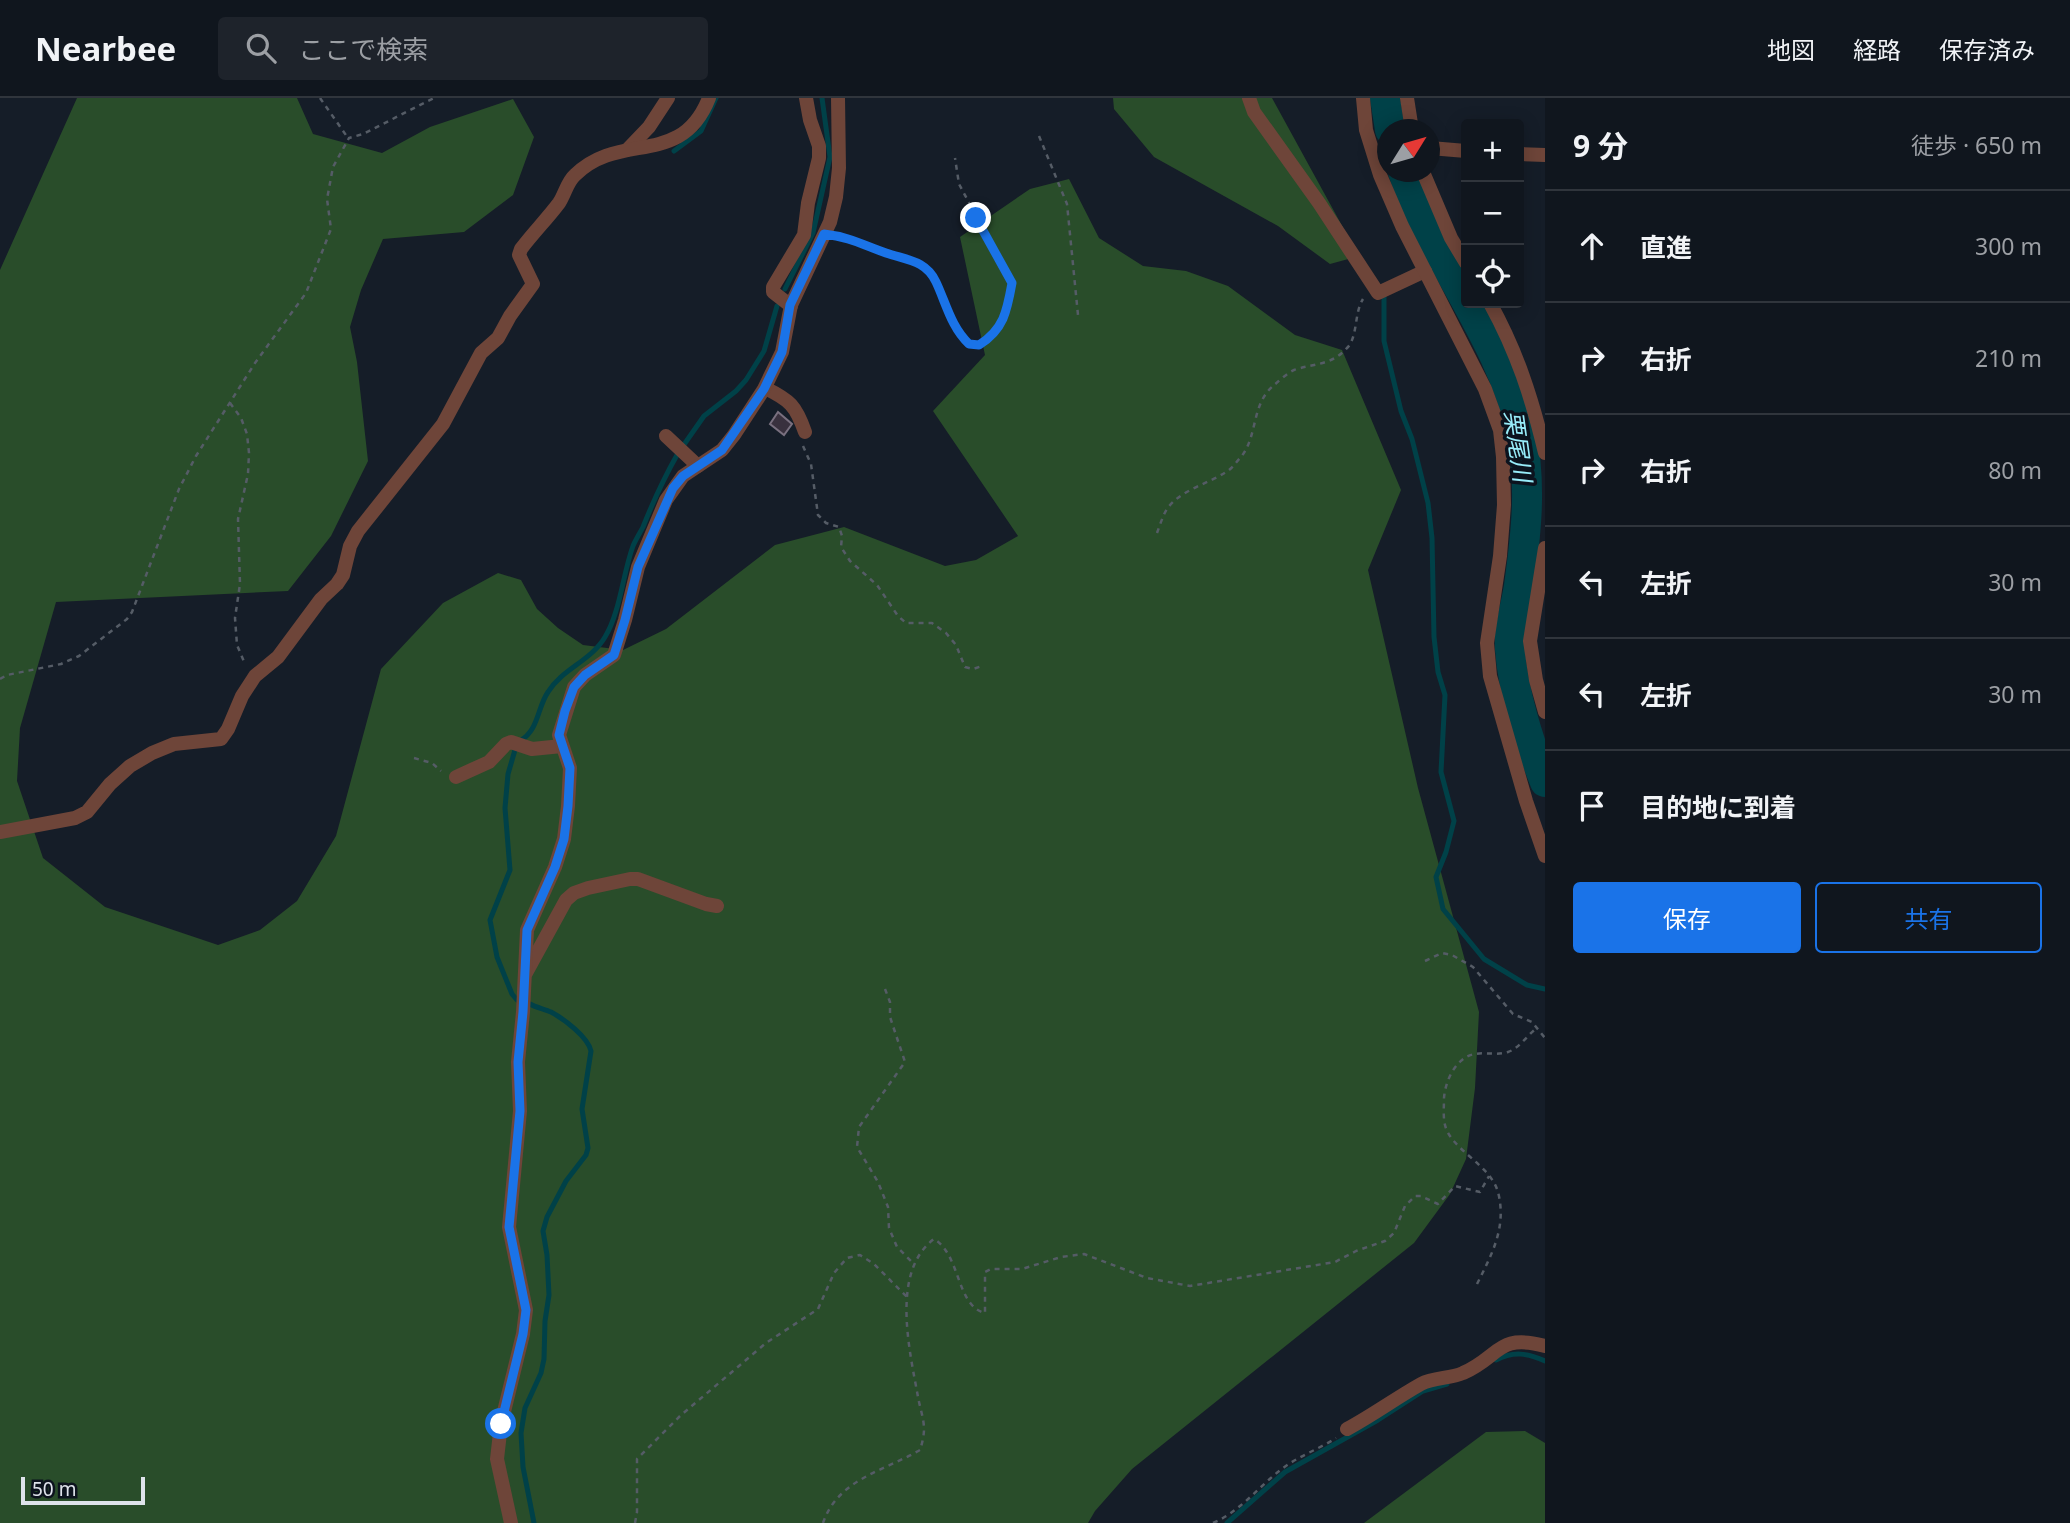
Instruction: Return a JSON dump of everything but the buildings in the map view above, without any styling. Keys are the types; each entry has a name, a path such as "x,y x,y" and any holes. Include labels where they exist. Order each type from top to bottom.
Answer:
{"street":[{"path":"627,150 649,127 668,98"},
{"path":"0,832 75,818 87,812 110,784 130,766 152,753 174,744 221,739 253,680 278,657 321,599 337,584 343,575 350,547 358,531 443,424 481,354 498,338 510,316 528,293 533,284 519,255 521,249 559,202 574,176 604,156 677,139 701,117 709,98"},
{"path":"790,306 773,292 804,235 808,203 819,158 819,146 806,98"},
{"path":"510,1523 497,1460 501,1424 523,1334 526,1310 509,1227 520,1111 518,1062 527,930 555,867 564,839 570,768 559,735 574,687 585,675 614,655 638,567 666,500 683,476 722,450 765,388 782,352 790,306 824,234 836,197 839,168 838,98"},
{"path":"1249,98 1255,112 1378,293 1425,271"},
{"path":"1363,98 1366,130 1380,175 1485,388 1500,430 1504,505 1500,556 1487,643 1490,676 1525,801 1545,856"},
{"path":"1407,98 1410,119"},
{"path":"1440,149 1461,150"},
{"path":"1524,154 1545,155"},
{"path":"1427,182 1451,238 1461,254"},
{"path":"1493,308 1510,339 1529,390 1545,453"},
{"path":"765,388 790,402 805,432"},
{"path":"1529,390 1545,391"},
{"path":"666,436 698,466"},
{"path":"1545,548 1530,641 1536,680 1545,712"},
{"path":"456,777 489,762 511,742 532,749 562,746"},
{"path":"525,974 566,900 574,893 638,879 717,906"},
{"path":"1347,1429 1422,1384 1462,1374 1510,1343 1525,1341 1545,1346"}],"path":[{"path":"320,98 349,138"},
{"path":"0,679 61,664 79,656 127,619 142,590 179,489 196,456 255,363 306,293 331,229 327,199 333,167 349,138 363,134 434,98"},
{"path":"1039,136 1067,204 1078,315"},
{"path":"824,234 866,243 888,254 922,264 936,280 956,328 969,344 979,345 996,332 1001,324 1007,311 1012,283 959,184 955,158"},
{"path":"1157,533 1166,510 1175,500 1228,472 1243,454 1253,436 1253,427 1262,399 1271,388 1293,370 1319,365 1335,358 1350,346 1358,307 1372,285"},
{"path":"230,403 241,418 250,453 237,519 240,584 234,618 237,646 253,680"},
{"path":"805,432 803,444 811,464 818,515 826,523 839,527 841,547 850,561 877,585 906,624 932,623 953,639 965,667 974,669 982,666"},
{"path":"414,758 432,763 447,776 456,777"},
{"path":"1425,961 1441,953 1452,955 1473,967 1513,1014 1532,1022 1545,1038"},
{"path":"885,989 890,1002 890,1017 905,1062 859,1127 857,1147 878,1182 888,1207 889,1228 897,1247 914,1264"},
{"path":"1477,1284 1495,1247 1502,1220 1497,1190 1489,1176 1445,1127 1445,1088 1461,1060 1472,1054 1507,1052 1518,1046 1537,1028"},
{"path":"823,1523 839,1495 868,1474 902,1461 920,1450 924,1430 906,1332 908,1298 914,1264 924,1247 934,1240 942,1244 956,1267 969,1304 985,1313 985,1272 992,1269 1022,1269 1061,1257 1084,1254 1147,1278 1190,1286 1335,1262 1385,1241 1394,1233 1405,1206 1415,1196 1438,1204 1455,1186 1480,1192 1489,1176"},
{"path":"635,1523 637,1459 680,1416 766,1343 818,1309 834,1273 847,1258 860,1255 874,1264 908,1298"},
{"path":"1213,1523 1225,1518 1295,1460 1347,1429"}],"green space":[{"path":"77,98 297,98 313,134 382,153 430,127 513,99 534,137 513,195 464,232 383,239 361,290 350,327 357,362 368,461 331,536 288,591 56,602 20,728 17,781 43,858 105,907 218,945 260,930 297,901 336,836 381,669 443,603 498,573 521,580 537,609 583,645 623,650 666,629 775,545 844,527 945,566 976,560 1018,536 933,411 985,355 960,237 1030,189 1069,179 1099,238 1143,266 1186,271 1228,286 1295,335 1342,350 1401,490 1368,570 1418,788 1479,1012 1475,1088 1466,1159 1450,1194 1414,1243 1132,1469 1095,1511 1088,1523 0,1523 0,270"},
{"path":"1113,98 1272,98 1346,233 1352,258 1330,264 1278,226 1154,157 1114,109"},
{"path":"1525,1431 1545,1443 1545,1523 1364,1523 1486,1432"}],"waterway":[{"path":"674,151 701,131 716,98"},
{"path":"785,289 813,233 830,157 822,98"},
{"name":"栗尾川","path":"1385,98 1388,119"},
{"name":"栗尾川","path":"1407,182 1431,237 1498,364 1521,432 1527,509 1510,649 1514,682 1523,717 1545,782"},
{"path":"1384,296 1384,341 1428,503 1432,538 1434,637 1438,672 1445,695 1441,772 1454,821 1436,877 1443,909 1484,959 1527,985 1545,989"},
{"path":"683,446 704,416 746,380 764,351 777,306"},
{"path":"520,741 531,731 544,698 554,684 592,652 605,637 614,616 633,546 677,455"},
{"path":"515,750 508,774 505,808 510,870 490,920 497,957 517,1000"},
{"path":"530,1004 551,1012 569,1024 585,1040 591,1051 582,1109 588,1148 586,1155 566,1181 547,1217 543,1231 549,1295 544,1359 541,1373 525,1408 521,1433 523,1467 534,1523"},
{"path":"1496,1360 1520,1354 1545,1361"},
{"path":"1227,1523 1285,1472 1378,1420 1423,1391 1447,1384"}],"route":[{"path":"501,1424 523,1334 526,1310 509,1227 520,1111 518,1062 527,930 555,867 564,839 570,768 559,735 574,687 585,675 614,655 638,567 673,488 683,476 722,450 764,389 782,352 790,305 824,234 866,243 888,254 922,264 936,280 956,328 969,344 979,345 996,332 1001,324 1007,311 1012,283 976,218"}]}
